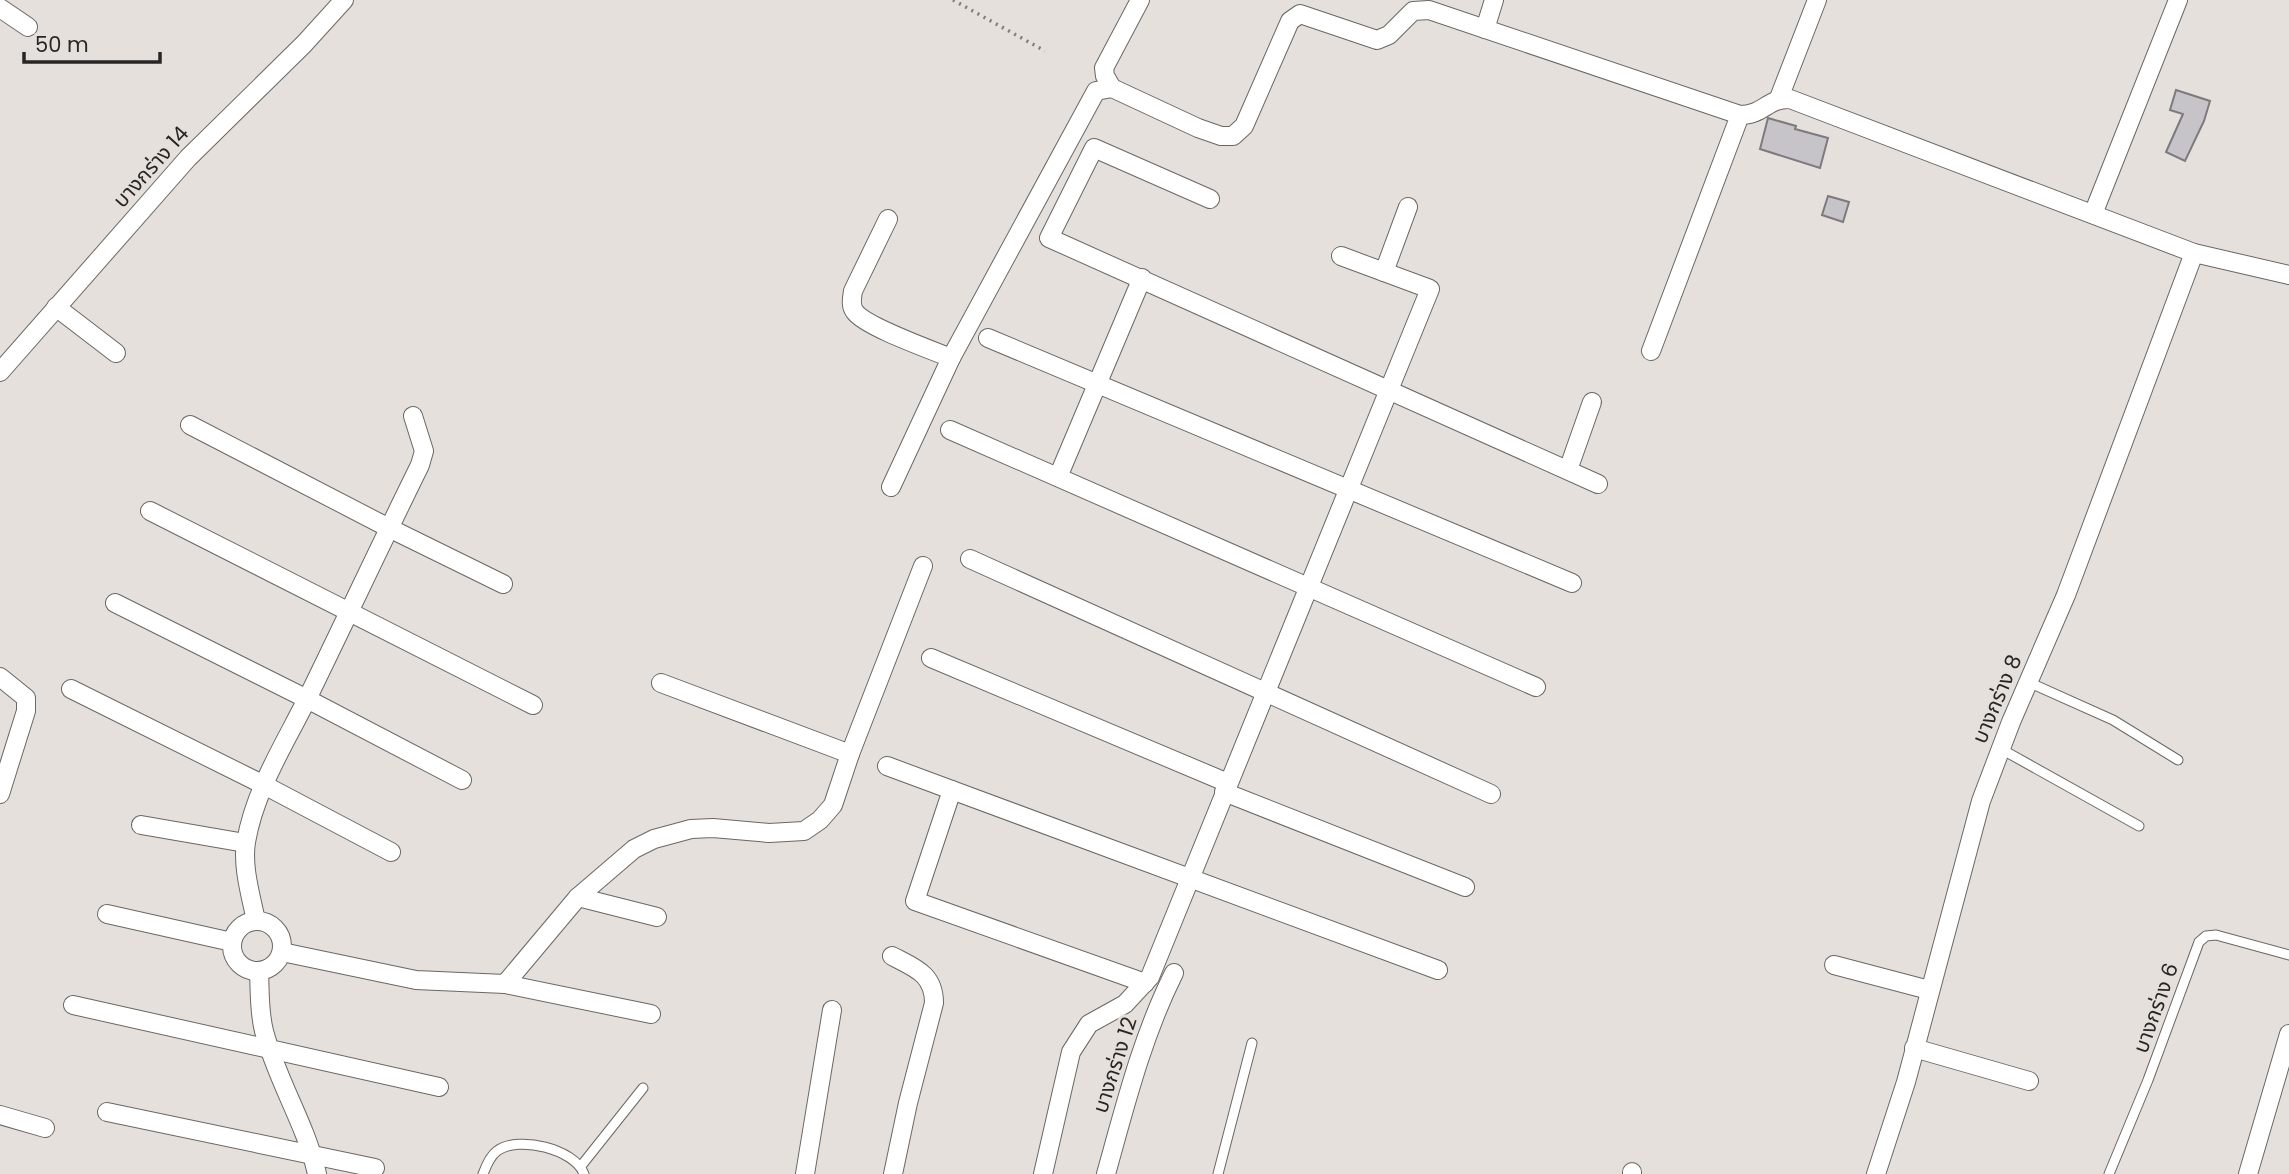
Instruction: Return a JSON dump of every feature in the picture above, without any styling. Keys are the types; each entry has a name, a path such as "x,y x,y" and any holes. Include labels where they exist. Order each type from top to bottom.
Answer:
{"street":[{"name":"บางกร่าง 14","path":"0,372 188,158 304,44 344,0"},
{"path":"1140,0 1104,68 1112,88 1221,136 1233,136 1244,126 1290,21 1300,14 1377,40 1389,35 1413,11 1429,10 1740,115 1753,115 1779,98 1817,0"},
{"path":"1485,29 1494,0"},
{"path":"2093,214 2178,0"},
{"path":"0,8 28,27"},
{"path":"891,487 951,358 1096,91 1112,88"},
{"path":"1779,98 1790,99 2194,253 2289,275"},
{"path":"1651,351 1740,115"},
{"path":"1210,199 1094,148 1049,238 1598,484"},
{"path":"1384,272 1408,206"},
{"path":"888,219 853,291 851,302 855,313 872,324 951,358"},
{"name":"บางกร่าง 8","path":"1876,1174 1890,1135 1981,801 2066,595 2194,253"},
{"path":"1043,1174 1071,1052 1088,1024 1125,1004 1150,977 1430,289 1341,256"},
{"path":"1058,477 1142,278"},
{"path":"56,307 116,353"},
{"path":"988,338 1572,583"},
{"path":"1568,470 1592,402"},
{"path":"256,921 247,877 245,844 264,785 420,465 424,451 413,416"},
{"path":"190,425 503,584"},
{"path":"950,430 1536,687"},
{"path":"150,511 533,705"},
{"path":"970,559 1491,794"},
{"path":"505,984 578,897 634,849 654,839 691,830 713,828 769,833 804,831 820,820 833,805 923,566"},
{"path":"115,603 462,780"},
{"path":"931,658 1226,787 1465,887"},
{"path":"0,677 26,698 26,711 0,794"},
{"path":"661,683 850,754"},
{"path":"71,688 391,852"},
{"path":"887,766 1438,970"},
{"path":"952,790 915,901 1145,983"},
{"path":"141,825 245,844"},
{"path":"578,897 657,917"},
{"path":"107,914 232,942"},
{"path":"256,921 273,927 279,934 282,953 278,962 259,972 241,967 235,960 232,942 237,931 245,924 256,921"},
{"path":"282,953 416,980 505,984 651,1014"},
{"path":"892,956 922,972 934,991 934,1003 893,1174"},
{"path":"1834,965 1929,990"},
{"path":"259,972 264,1032 307,1137 317,1174"},
{"name":"บางกร่าง 12","path":"1106,1174 1135,1071 1158,1007 1174,973"},
{"path":"73,1005 439,1087"},
{"path":"805,1174 832,1010"},
{"path":"2248,1174 2289,1034"},
{"path":"1914,1048 2029,1081"},
{"path":"107,1112 374,1168"},
{"path":"0,1115 45,1128"}],"lane":[{"path":"2028,682 2113,720 2178,760"},
{"path":"2001,749 2139,826"},
{"name":"บางกร่าง 6","path":"2109,1174 2148,1080 2199,942 2206,936 2216,935 2289,955"},
{"path":"1218,1174 1252,1043"},
{"path":"483,1174 496,1151 508,1146 528,1145 554,1149 571,1157 582,1170 643,1088"}],"path":[{"path":"953,0 1045,51"}],"building":[{"path":"2176,90 2210,101 2204,121 2185,161 2166,152 2183,114 2170,110"},
{"path":"1768,118 1828,138 1820,168 1760,149"},
{"path":"1828,196 1849,202 1843,222 1822,215"}]}
